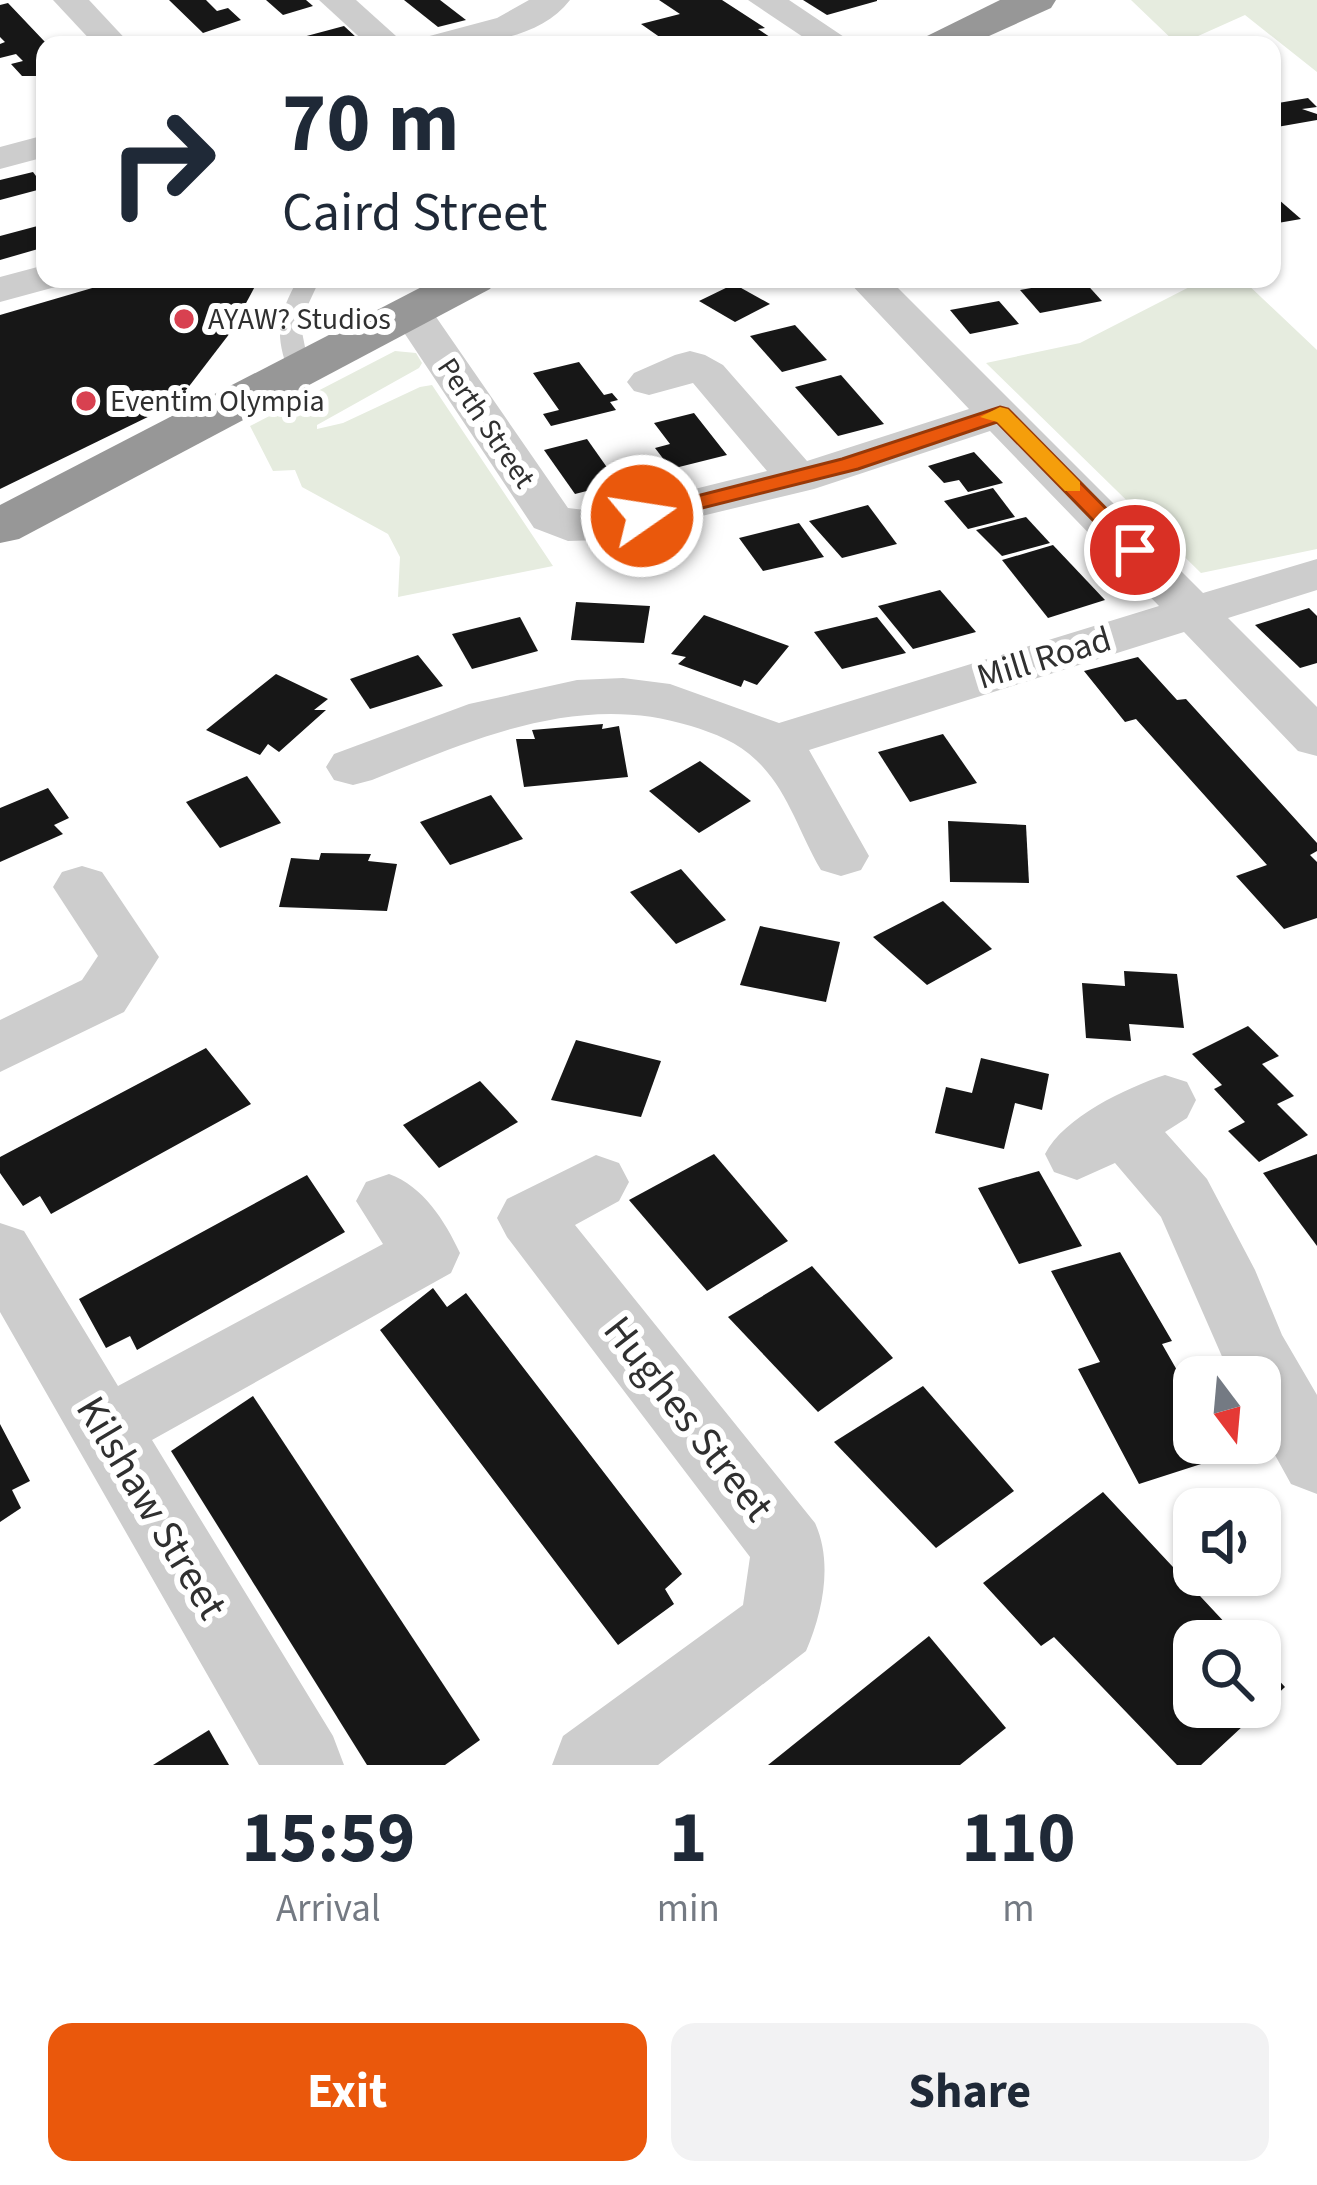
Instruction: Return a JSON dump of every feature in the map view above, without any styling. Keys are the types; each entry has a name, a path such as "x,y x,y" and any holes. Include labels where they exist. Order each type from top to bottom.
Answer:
{"highway":[{"path":"959,36 1037,0"},
{"path":"0,527 455,288"}],"street":[{"path":"70,0 105,36"},
{"path":"336,0 378,36"},
{"path":"468,36 509,25 553,0"},
{"path":"765,0 824,36"},
{"path":"0,158 36,148"},
{"path":"0,290 36,280"},
{"path":"890,288 1000,413 1317,738"},
{"name":"Perth Street","path":"410,310 550,518 568,527 602,526 798,478"},
{"path":"668,364 720,385 798,478 1000,413"},
{"name":"Mill Road","path":"772,742 1317,574"},
{"path":"353,767 529,702 601,693 670,700 738,724 772,742 798,773 841,856"},
{"path":"0,1048 103,995 130,957 82,887"},
{"path":"1121,1127 1184,1198 1222,1270 1253,1350 1317,1461"},
{"name":"Hughes Street","path":"592,1765 778,1625 789,1548 530,1218 596,1182"},
{"path":"104,1430 427,1253 388,1201"},
{"name":"Kilshaw Street","path":"0,1251 304,1765"}],"lane":[{"path":"298,368 285,334 286,320 304,288"}],"shaded area":[{"path":"1131,0 1317,0 1317,72 1281,44 1281,36 1272,36 1245,15 1198,36 1169,36"},
{"path":"1187,288 1252,288 1317,350 1317,549 1201,573 986,363 1080,343"},
{"path":"395,351 416,353 422,363 317,429 343,423 432,385 553,566 398,597 400,557 388,534 302,487 295,470 273,471 250,426"}],"building":[{"path":"169,0 206,0 217,11 228,8 241,20 203,33"},
{"path":"266,0 306,0 313,6 283,15"},
{"path":"404,0 440,0 466,20 438,27"},
{"path":"659,0 722,0 765,28 758,29 768,36 658,36 641,24 680,14"},
{"path":"803,0 877,0 877,1 827,15"},
{"path":"8,3 39,36 36,76 22,76 11,64 23,61 16,54 0,58 0,44 5,42 0,37 0,5"},
{"path":"344,26 355,36 307,36"},
{"path":"1308,98 1317,107 1302,109 1317,114 1317,120 1281,126 1281,102"},
{"path":"33,172 36,190 0,200 0,180"},
{"path":"1281,202 1301,219 1281,222"},
{"path":"36,226 36,250 0,260 0,236"},
{"name":"Eventim Olympia","path":"92,288 254,288 230,333 187,389 156,413 0,489 0,315"},
{"path":"726,288 741,288 770,304 735,322 699,301"},
{"path":"1090,288 1102,301 1040,313 1020,290"},
{"path":"999,301 1019,324 970,334 950,310"},
{"path":"795,325 827,360 782,372 750,336"},
{"path":"579,362 604,395 612,393 618,400 610,402 616,410 551,426 543,414 559,410 533,373"},
{"path":"841,375 884,424 838,436 795,387"},
{"path":"694,413 727,455 671,469 655,448 670,444 654,423"},
{"path":"587,439 618,483 575,494 544,450"},
{"path":"974,452 1003,483 968,492 959,480 944,483 928,466"},
{"path":"993,488 1015,517 968,529 944,501"},
{"path":"868,505 897,544 842,558 809,521"},
{"path":"1026,517 1050,543 1002,556 976,530"},
{"path":"799,523 824,557 763,571 739,538"},
{"path":"1053,545 1105,600 1048,618 1002,560"},
{"path":"940,590 976,632 913,649 878,606"},
{"path":"576,602 650,606 644,643 571,640"},
{"path":"1309,608 1317,616 1317,663 1300,668 1255,625"},
{"path":"704,615 789,646 757,685 744,680 741,687 678,664 686,657 671,654"},
{"path":"520,617 538,651 472,669 452,634"},
{"path":"877,617 906,653 842,669 814,632"},
{"path":"418,655 443,686 370,709 350,679"},
{"path":"1138,657 1177,700 1186,699 1317,843 1317,851 1310,855 1317,862 1317,918 1284,929 1236,876 1267,865 1136,719 1125,722 1084,671"},
{"path":"276,674 328,699 314,710 326,710 279,752 268,744 260,755 206,730"},
{"path":"603,724 602,729 619,726 628,777 524,787 516,739 535,739 532,730"},
{"path":"943,734 977,783 910,802 878,752"},
{"path":"700,761 751,801 699,833 649,791"},
{"path":"247,776 281,823 220,848 186,802"},
{"path":"48,788 69,818 54,825 63,834 0,862 0,808"},
{"path":"491,795 523,839 450,865 420,822"},
{"path":"948,821 1026,825 1029,883 950,882"},
{"path":"321,853 371,854 368,861 397,864 387,911 279,907 291,858 319,860"},
{"path":"681,869 726,920 676,944 630,892"},
{"path":"943,901 992,949 927,985 873,937"},
{"path":"760,926 840,942 826,1002 740,985"},
{"path":"1124,971 1177,974 1184,1028 1129,1024 1131,1041 1086,1038 1082,983 1125,986"},
{"path":"1248,1026 1279,1056 1262,1064 1294,1096 1277,1104 1308,1135 1259,1162 1228,1131 1245,1122 1214,1089 1222,1085 1192,1054"},
{"path":"576,1040 661,1061 641,1117 551,1100"},
{"path":"206,1048 251,1104 51,1214 40,1196 23,1206 0,1173 0,1157"},
{"path":"981,1058 1049,1074 1042,1110 1015,1103 1004,1149 935,1133 946,1087 972,1093"},
{"path":"480,1081 518,1122 439,1168 403,1125"},
{"path":"714,1154 788,1241 707,1291 629,1200"},
{"path":"1317,1154 1317,1246 1263,1173"},
{"path":"1039,1171 1082,1246 1019,1264 978,1188"},
{"path":"307,1175 345,1232 137,1350 130,1336 106,1348 79,1299"},
{"path":"1120,1252 1172,1341 1162,1344 1173,1363 1173,1464 1201,1464 1139,1484 1078,1369 1100,1362 1051,1271"},
{"path":"812,1266 893,1358 818,1412 728,1317"},
{"path":"433,1288 447,1307 466,1293 682,1574 665,1589 674,1604 618,1645 380,1330"},
{"path":"923,1386 1014,1491 936,1548 834,1442"},
{"path":"253,1396 480,1740 445,1765 367,1765 171,1451"},
{"path":"0,1424 30,1481 12,1490 21,1508 0,1522"},
{"path":"1103,1492 1173,1567 1173,1596 1200,1596 1222,1620 1173,1620 1173,1728 1241,1728 1201,1765 1177,1765 1054,1637 1041,1646 983,1583"},
{"path":"929,1636 1006,1728 960,1765 768,1765"},
{"path":"209,1730 229,1765 153,1765"}],"slow traffic":[{"path":"990,417 1000,413 1072,486"}],"place":[{"name":"AYAW? Studios","path":"184,319"},
{"name":"Eventim Olympia","path":"86,401"}],"route":[{"path":"642,516 850,464 1000,413 1135,550"}]}
